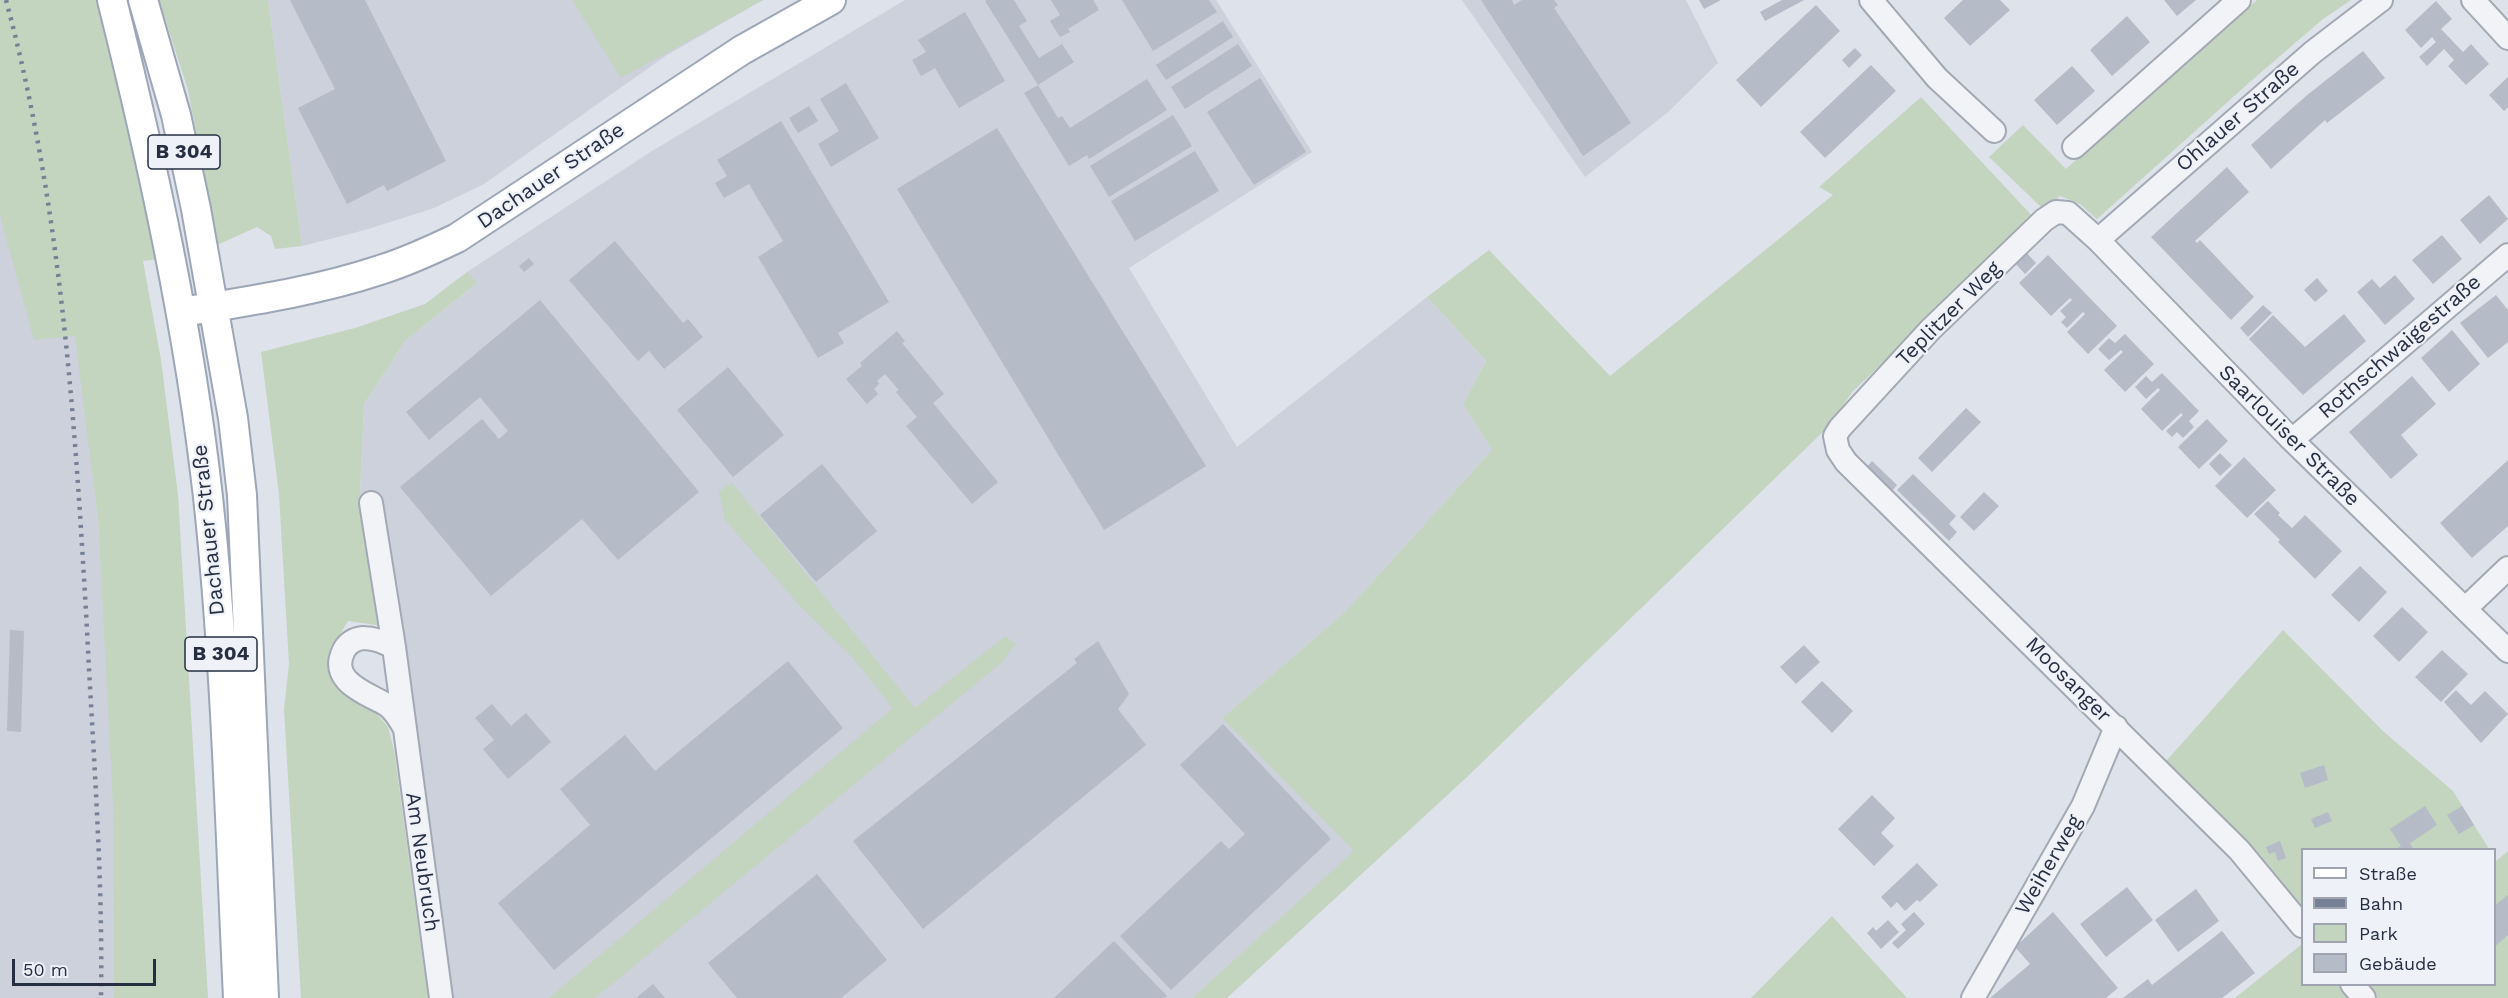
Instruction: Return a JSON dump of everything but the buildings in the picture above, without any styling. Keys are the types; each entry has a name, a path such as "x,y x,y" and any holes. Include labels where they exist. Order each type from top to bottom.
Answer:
{"main road":[{"name":"B 304","path":"112,0 144,129 180,312"},
{"name":"B 304","path":"143,0 176,115 213,307"},
{"name":"Dachauer Straße","path":"238,998 218,606 208,496 180,312 270,297 375,272 457,238 742,50 831,0"},
{"name":"Dachauer Straße","path":"213,307 233,418 242,495 264,998"}],"street":[{"path":"1871,0 1937,78 1994,131"},
{"path":"2074,147 2239,0"},
{"name":"Ohlauer Straße","path":"2098,240 2313,52 2381,0"},
{"path":"2473,0 2508,38"},
{"name":"Teplitzer Weg","path":"1835,436 1930,330 2044,220 2056,212 2068,213 2074,217"},
{"name":"Saarlouiser Straße","path":"2074,217 2292,440 2508,651"},
{"name":"Rothschwaigestraße","path":"2292,440 2508,255"},
{"name":"Moosanger","path":"1835,436 1838,450 1846,462 2239,850 2301,925"},
{"name":"Am Neubruch","path":"371,503 394,647 441,998"},
{"path":"2465,609 2508,568"},
{"path":"394,647 378,639 354,640 346,647 341,666 345,679 353,687 388,706 397,714 404,727"},
{"name":"Weiherweg","path":"1972,998 2083,806 2116,727"},
{"path":"2354,986 2364,998"}],"shaded area":[{"path":"268,0 763,0 667,55 484,184 434,208 365,230 302,246"},
{"path":"905,0 1216,0 1312,152 1129,268 1237,447 1427,297 1486,361 1463,404 1492,450 1345,612 1222,718 1355,851 1192,998 451,998 423,776 381,494 360,495 364,404 405,341 476,284 467,272 652,151"},
{"path":"1462,0 1686,0 1718,63 1667,113 1585,177"},
{"path":"0,106 77,337 98,520 125,998 0,998"}],"green space":[{"path":"0,0 96,0 159,259 143,261 161,360 178,495 208,998 114,998 113,804 98,520 75,336 34,340 0,215"},
{"path":"159,0 268,0 302,246 275,249 271,236 257,227 217,245 188,90"},
{"path":"572,0 763,0 621,78"},
{"path":"2257,0 2351,0 2323,19 2251,81 2097,219 2080,204 2060,196 2044,210 1989,157 2023,125 2066,169"},
{"path":"1921,97 2035,219 1852,392 1831,424 1467,777 1227,998 1192,998 1354,851 1222,718 1345,612 1492,450 1463,404 1486,361 1427,297 1489,250 1610,376 1833,195 1819,187"},
{"path":"467,272 477,283 405,341 364,404 360,495 384,632 376,625 348,621 334,645 336,681 376,713 388,727 394,750 428,998 301,998 284,709 289,664 279,494 261,352 355,328 425,304"},
{"path":"732,483 915,708 1005,636 1016,644 1001,663 610,986 594,998 549,998 893,708 852,657 800,606 725,520 719,491"},
{"path":"2283,630 2384,732 2453,791 2488,848 2301,848 2301,922 2160,768"},
{"path":"2508,851 2508,998 2235,998 2301,945 2301,986 2496,986 2496,861"},
{"path":"1832,916 1907,998 1751,998"}],"railway":[{"path":"6,0 25,77 40,155 53,234 71,392 97,814 101,998"}]}
